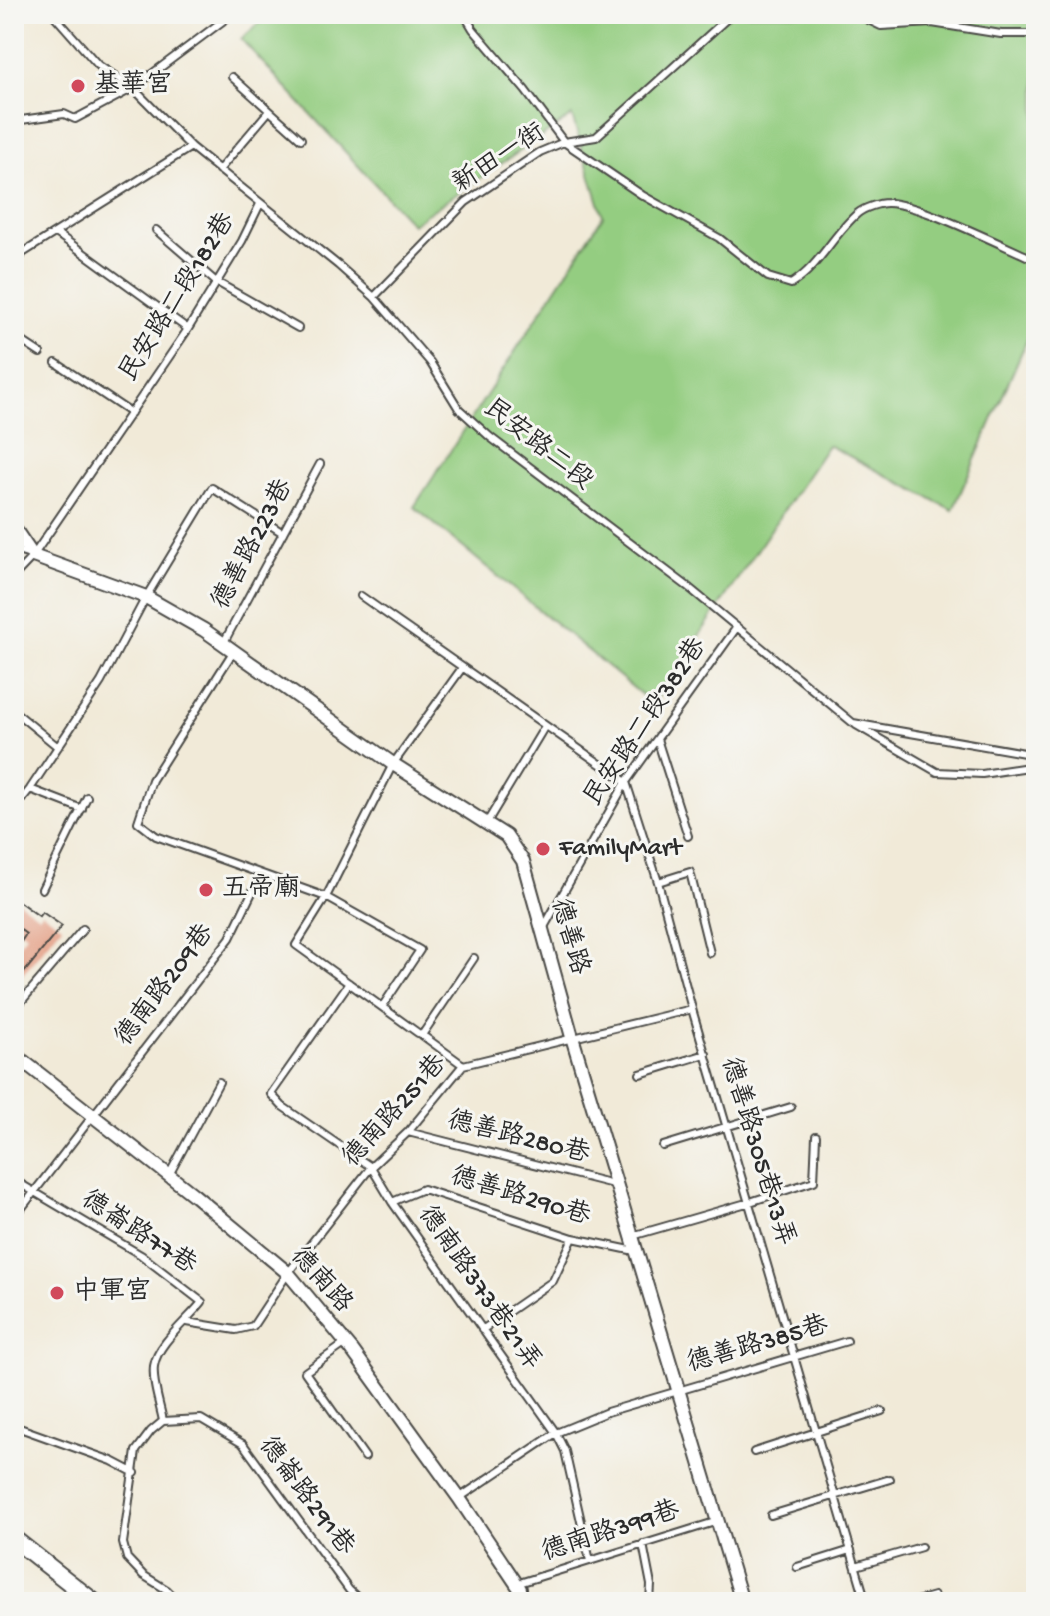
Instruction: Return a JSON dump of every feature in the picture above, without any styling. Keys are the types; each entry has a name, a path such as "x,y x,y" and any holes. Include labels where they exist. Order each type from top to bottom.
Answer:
{"street":[{"path":"14,528 33,556"},
{"name":"德善路","path":"33,556 146,597 228,648 393,764 506,836 523,861 544,927 572,1037 742,1602"},
{"name":"德南路","path":"14,1054 288,1273 346,1343 459,1498 520,1589 521,1602"},
{"path":"14,1539 75,1596 94,1602"}],"lane":[{"name":"民安路二段","path":"53,14 98,65 133,88 191,147 374,297 430,362 459,409 490,437 737,627 853,723 1036,755"},
{"path":"14,121 64,114 75,119 133,88 232,14"},
{"path":"464,14 564,142 642,195 719,238 768,277 791,284 807,275 844,226 861,210 887,203 919,210 1036,260"},
{"name":"新田一街","path":"374,297 466,202 540,152 564,142 596,137 732,14"},
{"path":"856,14 881,26 932,23 1001,34 1036,34"},
{"path":"232,77 301,139"},
{"path":"219,170 269,111"},
{"path":"16,255 191,147"},
{"name":"民安路二段182巷","path":"14,576 33,556 188,329 242,241 260,204"},
{"path":"156,230 215,281 298,328"},
{"path":"56,233 188,329"},
{"path":"14,336 40,353"},
{"name":"民安路二段182巷","path":"56,363 131,413"},
{"name":"德善路223巷","path":"261,874 156,836 138,822 152,780 228,648 320,464"},
{"path":"14,809 101,682 146,597 212,488 283,533"},
{"name":"德善路","path":"14,550 33,556"},
{"path":"361,596 626,782"},
{"name":"民安路二段382巷","path":"544,927 626,782 737,627"},
{"path":"418,1033 296,945 326,897 393,764 462,668"},
{"path":"14,711 58,747"},
{"path":"853,723 937,772 982,774 1036,766"},
{"path":"486,824 545,726"},
{"path":"657,739 688,836"},
{"name":"德善路305巷13弄","path":"626,782 658,882 692,1009 866,1602"},
{"path":"30,789 82,809"},
{"path":"42,889 87,797"},
{"path":"658,882 690,872 710,953"},
{"path":"261,874 326,897 420,950 382,1007"},
{"name":"德南路209巷","path":"14,1218 230,938 261,874"},
{"path":"14,1010 83,929"},
{"path":"463,1065 422,1035 474,958"},
{"path":"349,983 271,1094 282,1106 371,1167"},
{"name":"德南路251巷","path":"187,1322 236,1330 253,1326 288,1273 371,1167 408,1132 463,1065 692,1009"},
{"path":"640,1074 706,1054"},
{"path":"169,1175 219,1082"},
{"path":"663,1146 791,1107"},
{"name":"德善路280巷","path":"408,1132 617,1185"},
{"path":"632,1236 814,1181 816,1136"},
{"name":"德南路373巷21弄","path":"371,1167 392,1202 556,1433 565,1451 590,1561"},
{"name":"德崙路77巷","path":"14,1180 141,1255 202,1302 187,1322"},
{"name":"德善路290巷","path":"392,1202 423,1189 573,1238 638,1252"},
{"path":"482,1330 553,1281 573,1238"},
{"path":"179,1602 167,1590 143,1575 127,1558 123,1543 136,1451 163,1421 153,1369 161,1346 187,1322"},
{"name":"德善路385巷","path":"459,1498 556,1433 607,1412 847,1341"},
{"path":"346,1343 305,1372 365,1457"},
{"path":"754,1452 882,1411"},
{"name":"德崙路291巷","path":"163,1421 201,1419 243,1444 349,1590 362,1602"},
{"path":"14,1426 112,1461 135,1473"},
{"path":"771,1515 890,1479"},
{"name":"德南路399巷","path":"516,1584 718,1521"},
{"path":"643,1544 651,1585 650,1602"},
{"path":"856,1566 921,1547"},
{"path":"797,1567 851,1550"},
{"path":"913,1602 934,1596"}],"green space":[{"path":"270,14 1036,14 1036,319 953,510 828,445 653,704 414,507 603,216 572,116 412,224 241,39"}],"building":[{"path":"14,898 39,916 42,912 62,926 14,985 14,952 26,934 14,925"}],"place":[{"name":"基華宮","path":"78,86"},
{"name":"FamilyMart","path":"543,849"},
{"name":"五帝廟","path":"206,890"},
{"name":"中軍宮","path":"57,1293"}]}
